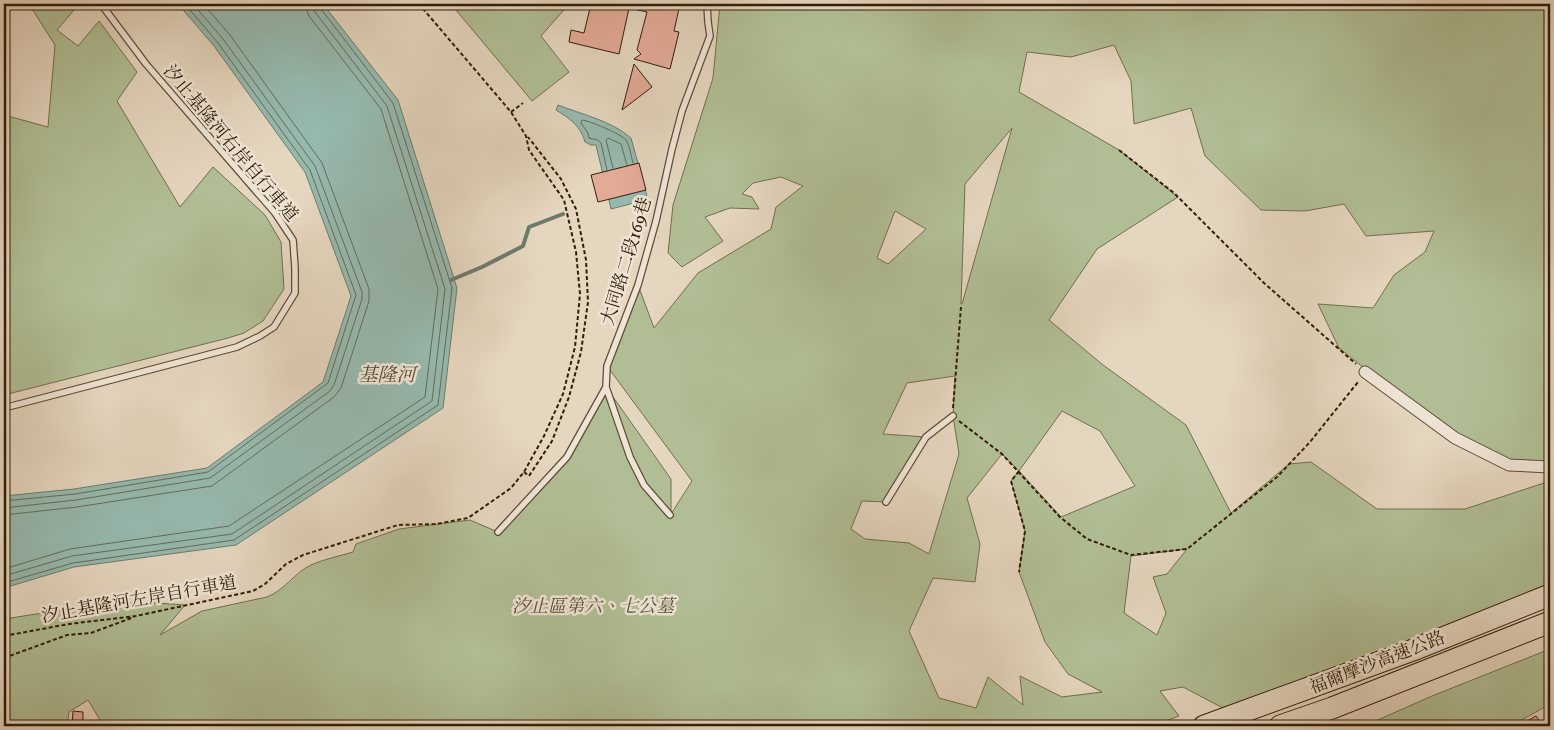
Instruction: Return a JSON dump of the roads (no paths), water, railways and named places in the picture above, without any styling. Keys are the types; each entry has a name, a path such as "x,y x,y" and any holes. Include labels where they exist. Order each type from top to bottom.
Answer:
{"highway":[{"name":"福爾摩沙高速公路","path":"1204,726 1413,650 1550,595"},
{"name":"福爾摩沙高速公路","path":"1280,726 1332,708 1550,622"}],"street":[{"path":"1366,372 1455,438 1509,465 1550,467"}],"lane":[{"name":"汐止基隆河右岸自行車道","path":"4,408 237,347 274,327 295,293 293,240 275,213 146,64 101,4"},
{"name":"大同路二段169巷","path":"670,515 644,485 630,457 606,386 607,366 638,286 682,111 710,36 707,4"},
{"path":"498,532 567,457 606,386"},
{"path":"886,502 926,437 952,416"}],"water":[{"name":"基隆河","path":"178,4 323,4 398,100 457,288 443,408 236,545 74,567 4,588 4,496 74,489 207,468 323,382 351,296 305,172 214,46"},
{"path":"558,105 606,122 631,138 647,196 638,202 611,209 596,145 585,142 581,131 570,119 556,110"}],"waterway":[{"path":"451,280 523,246 529,227 563,214"}],"park label":[{"name":"汐止區第六、七公墓","path":"593,606"}]}
